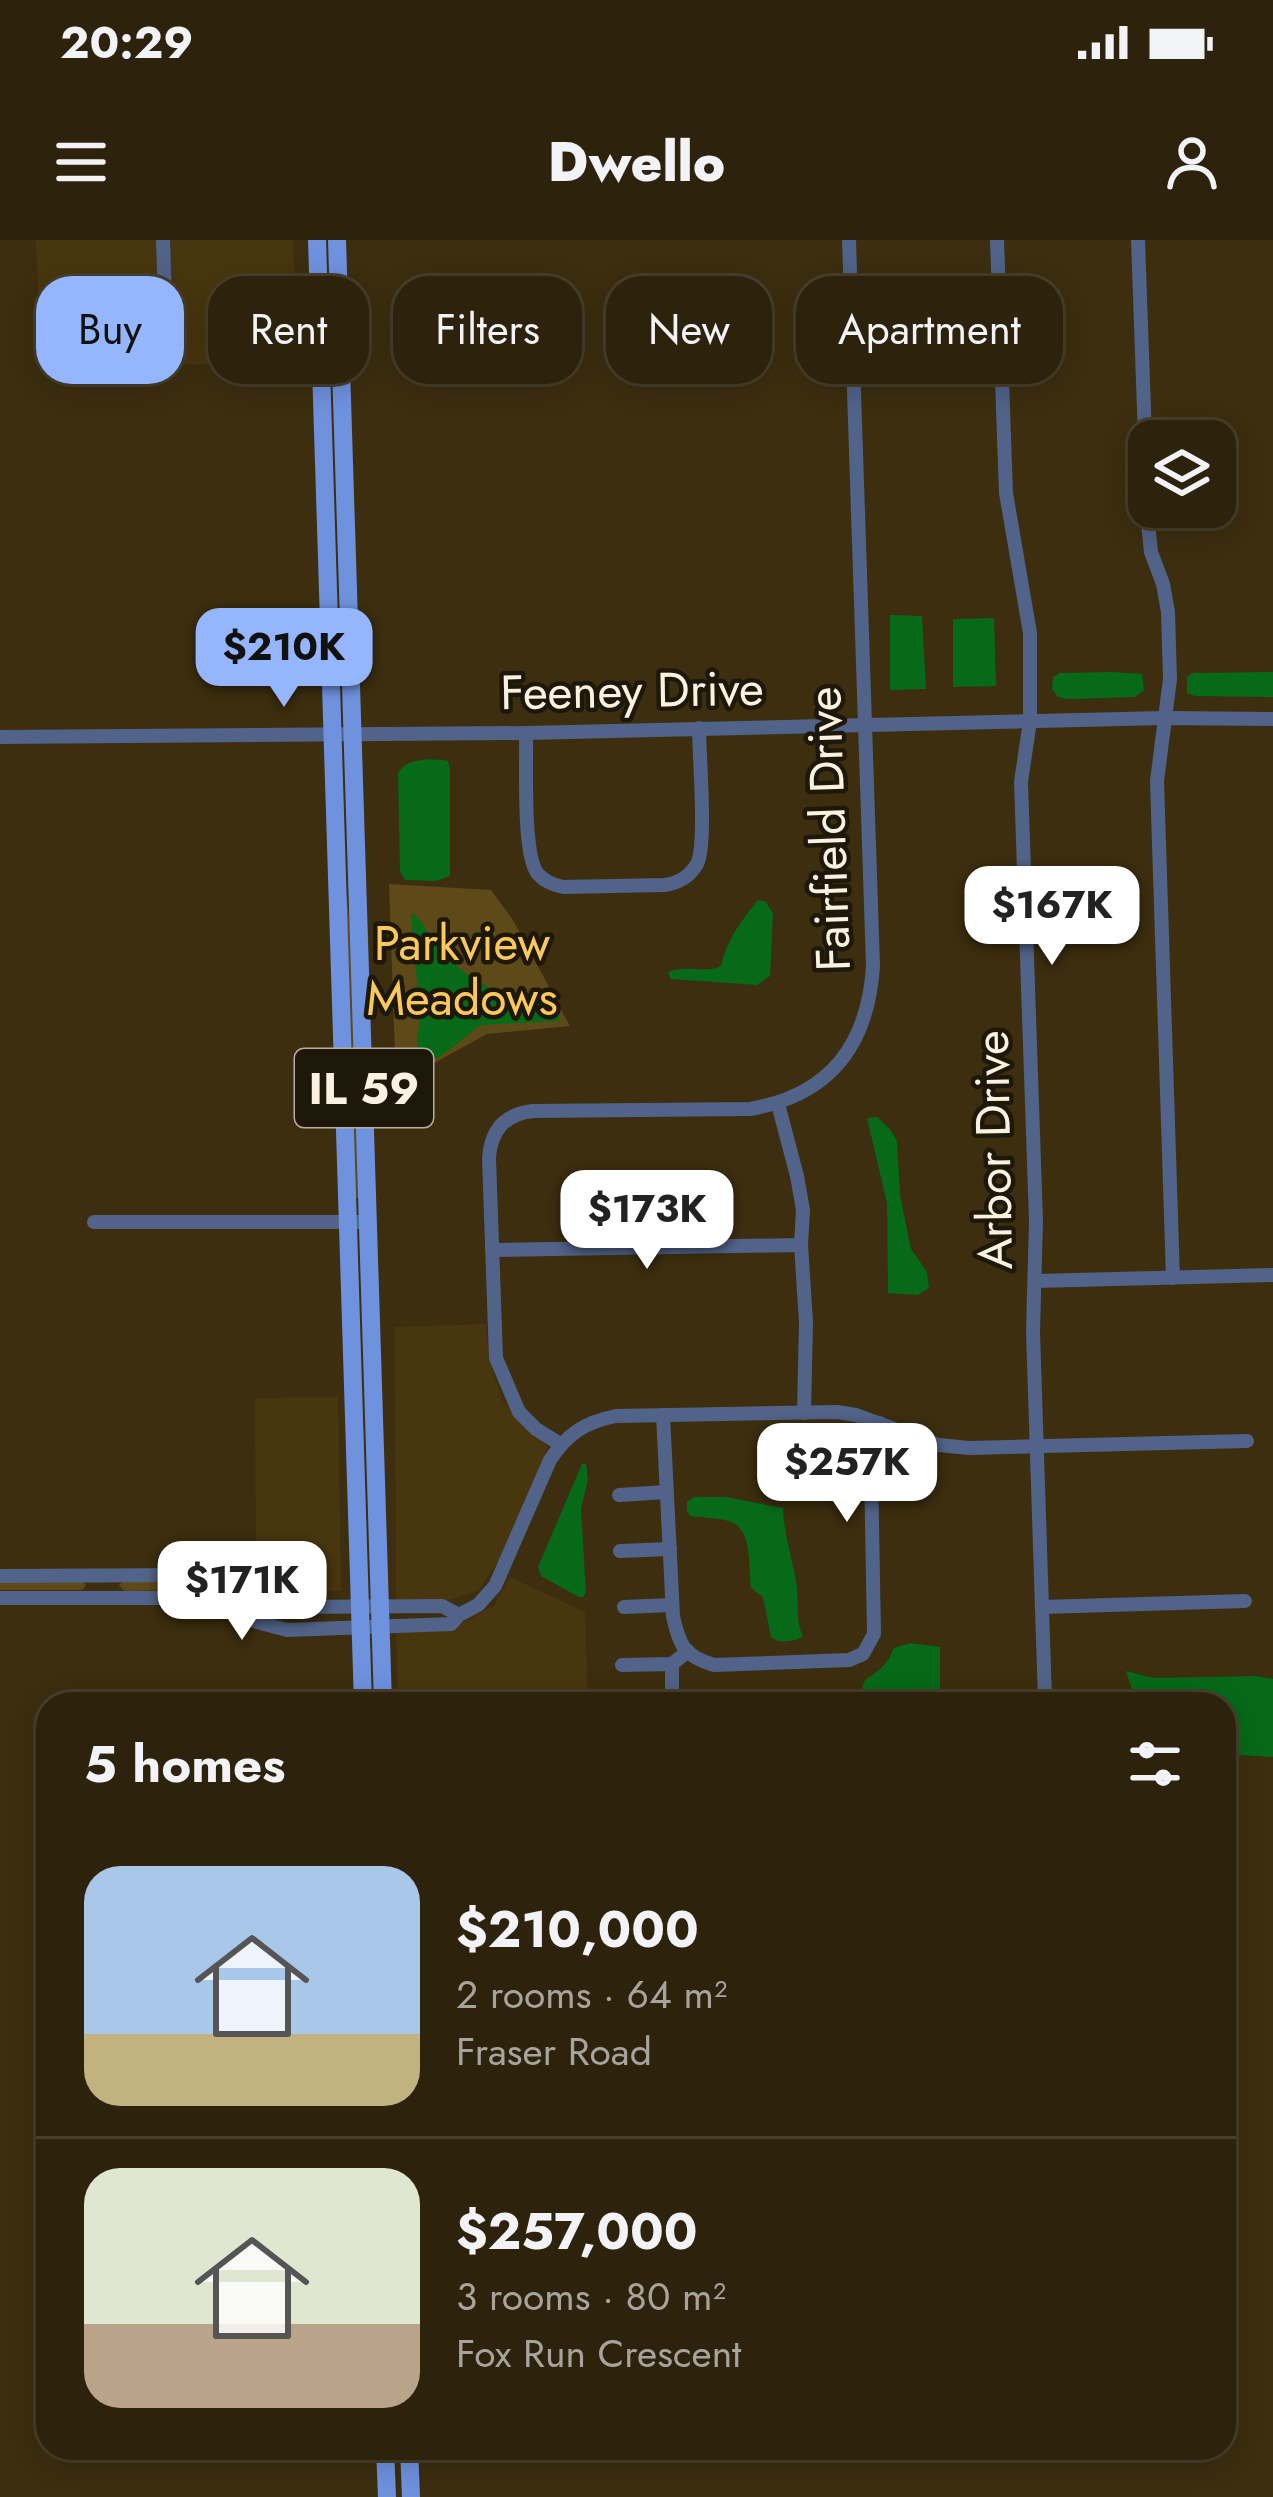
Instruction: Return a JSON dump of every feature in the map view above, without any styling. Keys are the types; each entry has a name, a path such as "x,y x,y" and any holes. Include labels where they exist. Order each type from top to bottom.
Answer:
{"main road":[{"name":"IL 59","path":"317,240 342,734 358,1222 370,1606 364,1692"},
{"name":"IL 59","path":"337,240 342,734"},
{"name":"IL 59","path":"370,1629 381,1692"},
{"path":"385,2460 387,2497"},
{"path":"409,2460 411,2497"}],"street":[{"path":"163,240 164,276"},
{"name":"Fairfield Drive","path":"560,1444 519,1412 496,1358 490,1147 494,1132 506,1119 533,1111 750,1109 778,1104 803,1093 833,1070 860,1031 871,999 849,240"},
{"name":"Arbor Drive","path":"998,240 1006,493 1030,633 1030,721 1021,782 1046,1692"},
{"path":"1138,240 1148,524 1168,612 1170,679 1157,781 1173,1278"},
{"name":"Feeney Drive","path":"0,737 1273,719"},
{"path":"526,733 529,850 537,873 563,886 665,885 687,876 700,857 699,728"},
{"path":"778,1104 802,1210 805,1413"},
{"path":"94,1222 358,1222"},
{"path":"492,1250 801,1245"},
{"path":"1036,1281 1273,1276"},
{"path":"0,1598 197,1598 287,1630 451,1624 495,1586 560,1444 593,1420 616,1416 837,1412 939,1445 969,1448 1246,1441"},
{"path":"664,1415 672,1605 678,1641 695,1659 714,1665 849,1660 863,1654 874,1634 871,1466 880,1423"},
{"path":"619,1495 666,1492"},
{"path":"620,1551 670,1549"},
{"path":"103,1598 104,1575"},
{"path":"0,1576 194,1575 291,1607 442,1606 459,1615"},
{"path":"1042,1607 1245,1601"},
{"path":"624,1607 672,1605"},
{"path":"622,1665 672,1664 688,1651"},
{"path":"672,1664 672,1692"}],"shaded area":[{"path":"36,240 293,240 294,276 208,276 208,365 184,365 184,276 37,276"},
{"path":"890,615 922,616 926,689 890,690"},
{"path":"994,618 996,686 953,687 953,619"},
{"path":"1273,672 1273,697 1187,693 1187,677 1192,673"},
{"path":"1060,673 1142,674 1144,690 1135,697 1068,699 1058,697 1052,689 1053,677"},
{"path":"448,761 450,876 436,881 405,880 400,872 398,773 412,762"},
{"path":"758,900 766,902 773,914 770,976 757,985 671,979 668,972 675,970 721,966 731,939"},
{"path":"411,913 448,957 474,979 502,993 553,1006 559,1021 481,1025 438,1058 419,1054"},
{"path":"877,1117 897,1141 900,1195 911,1249 927,1272 929,1288 918,1295 888,1293 887,1203 867,1118"},
{"path":"486,1324 489,1359 503,1402 548,1447 499,1560 479,1590 446,1601 396,1604 395,1327"},
{"path":"338,1397 341,1591 292,1592 256,1580 255,1398"},
{"path":"582,1464 586,1464 588,1479 581,1509 586,1592 579,1597 541,1576 538,1567"},
{"path":"694,1497 726,1497 783,1508 803,1636 787,1641 771,1637 763,1597 751,1588 743,1533 726,1520 690,1516 687,1502"},
{"path":"510,1577 585,1612 588,1692 398,1692 396,1631 452,1629 494,1606"},
{"path":"910,1643 940,1647 940,1692 863,1692 867,1679 886,1663 894,1648"},
{"path":"1126,1671 1154,1678 1273,1679 1273,1757 1236,1755 1236,1692 1133,1692"}],"green space":[{"name":"Parkview Meadows","path":"389,884 491,890 513,920 570,1026 487,1034 396,1084"},
{"path":"344,897 353,955 361,1198 354,1198"},
{"path":"0,1581 86,1585 82,1590 0,1590"},
{"path":"123,1581 193,1583 220,1588 236,1597 233,1601 185,1590 124,1591 119,1585"}]}
